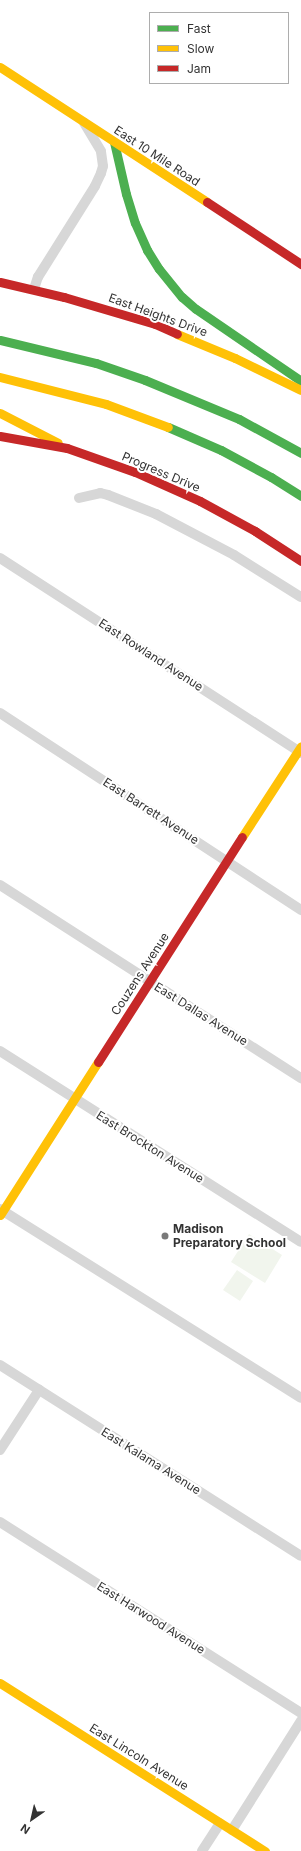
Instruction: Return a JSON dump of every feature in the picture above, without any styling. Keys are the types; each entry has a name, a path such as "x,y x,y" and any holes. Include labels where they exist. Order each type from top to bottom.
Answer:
{"main road":[{"name":"East 10 Mile Road","path":"0,67 301,264"},
{"path":"114,142 126,194 135,223 147,250 170,284 196,309 301,382"},
{"name":"East Heights Drive","path":"0,282 34,289 162,326 235,358 301,390"},
{"path":"0,340 96,363 145,380 239,419 301,452"},
{"path":"0,376 106,404 164,425 221,450 271,477 301,496"},
{"path":"0,413 67,448"},
{"name":"Progress Drive","path":"0,436 67,448 135,472 200,501 255,531 301,561"},
{"name":"Couzens Avenue","path":"1,1212 300,750"},
{"name":"East Lincoln Avenue","path":"0,1684 265,1851"}],"street":[{"path":"34,289 38,277 95,186 103,166 101,151 84,122"},
{"path":"79,498 100,493 156,514 234,555 301,597"},
{"name":"East Rowland Avenue","path":"0,558 300,750"},
{"name":"East Barrett Avenue","path":"0,713 301,910"},
{"name":"East Dallas Avenue","path":"0,885 149,982 301,1078"},
{"name":"East Brockton Avenue","path":"0,1051 301,1242"},
{"path":"1,1212 301,1398"},
{"name":"East Kalama Avenue","path":"0,1365 301,1556"},
{"path":"0,1450 39,1390"},
{"name":"East Harwood Avenue","path":"0,1522 301,1713"},
{"path":"232,1830 301,1721"},
{"path":"202,1851 220,1823"}],"shaded area":[{"path":"249,1234 282,1255 265,1283 231,1262"},
{"path":"237,1270 253,1281 240,1301 223,1290"}],"traffic: fast":[{"path":"114,142 126,194 135,223 147,250 159,269 182,297 196,309 301,381"},
{"path":"0,340 96,363 145,380 239,419 301,453"},
{"path":"168,427 221,450 271,477 301,496"}],"traffic: slow":[{"path":"0,67 207,202"},
{"path":"177,334 235,358 301,390"},
{"path":"0,377 106,404 168,427"},
{"path":"0,413 58,443"},
{"path":"242,837 301,746"},
{"path":"0,1215 98,1062"},
{"path":"0,1683 265,1851"}],"traffic: jam":[{"path":"207,202 301,264"},
{"path":"0,282 64,297 155,324 177,334"},
{"path":"0,436 67,448 135,472 200,501 255,531 301,561"},
{"path":"98,1062 242,837"}],"place":[{"name":"Madison Preparatory School","path":"165,1236"}]}
